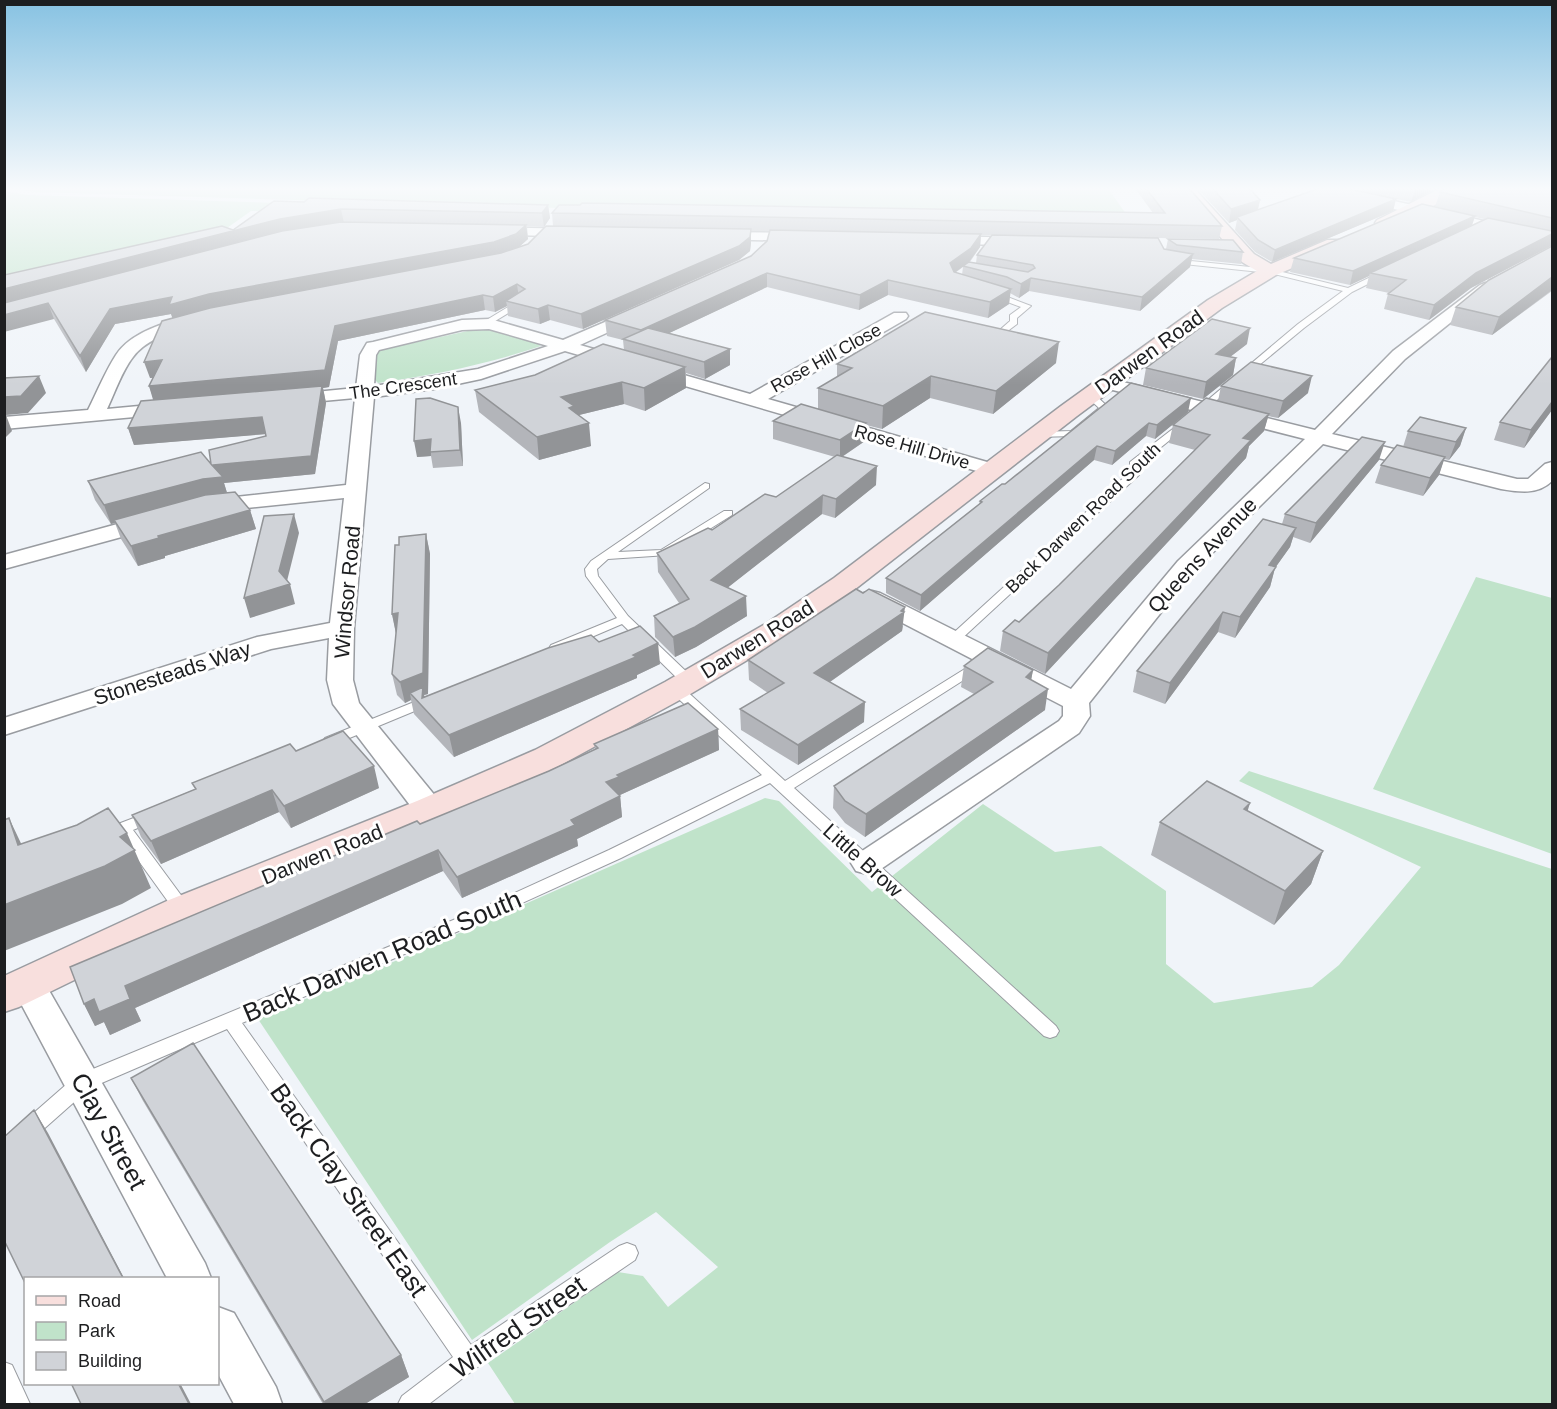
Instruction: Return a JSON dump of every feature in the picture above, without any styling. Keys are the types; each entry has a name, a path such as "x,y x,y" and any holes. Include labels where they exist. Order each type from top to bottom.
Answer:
{"main road":[{"path":"1243,253 1254,263 1270,271"},
{"name":"Darwen Road","path":"16,989 183,910 430,810 547,758 682,685 778,629 844,584 1038,435 1215,304 1270,271 1313,253"}],"street":[{"name":"Queens Avenue","path":"867,863 1069,727 1075,721 1078,711 1075,702 1186,566 1318,438 1399,355 1478,293 1501,278"},
{"name":"The Crescent","path":"271,400 364,392 482,374 565,346 652,307"},
{"name":"Rose Hill Close","path":"752,400 891,314 919,321"},
{"path":"95,415 130,348 174,326 203,318"},
{"name":"Rose Hill Drive","path":"484,324 994,470"},
{"name":"Windsor Road","path":"430,810 346,704 340,680 342,628 368,355 373,347 462,325 484,324"},
{"path":"1099,389 1203,408 1517,486 1541,482 1552,468"},
{"path":"4,423 189,407"},
{"path":"194,510 226,503 356,490"},
{"path":"4,562 172,516"},
{"path":"844,584 1075,702"},
{"name":"Stonesteads Way","path":"4,728 266,642 342,628"},
{"name":"Clay Street","path":"16,989 82,1082 189,1277"},
{"path":"219,1331 259,1404"}],"lane":[{"path":"1165,258 1237,269 1270,271 1349,290"},
{"name":"Back Darwen Road South","path":"953,640 1135,473 1134,464 1301,326 1349,290 1391,271"},
{"path":"983,291 1009,297 1016,304 1027,306 1013,317 1014,322 996,337"},
{"path":"484,324 521,303"},
{"path":"605,556 705,486"},
{"path":"605,556 664,553 728,513"},
{"name":"Little Brow","path":"605,556 591,569 592,576 624,619 682,685 771,776 1050,1031"},
{"path":"538,655 624,619"},
{"path":"784,788 988,658"},
{"path":"321,745 440,696"},
{"name":"Back Darwen Road South","path":"4,1152 82,1082 512,901 615,854 771,776"},
{"path":"164,811 123,828 183,910"},
{"name":"Back Clay Street East","path":"231,1021 468,1360"},
{"name":"Wilfred Street","path":"410,1404 468,1360 627,1252"},
{"path":"4,1373 18,1404"}],"green space":[{"path":"5,253 123,253 5,281"},
{"path":"486,327 533,341 541,346 481,364 440,373 378,383 374,379 376,351"},
{"path":"1476,577 1552,598 1552,854 1373,789"},
{"path":"1249,771 1552,869 1552,1404 515,1404 488,1363 618,1272 643,1276 668,1307 718,1267 656,1212 472,1340 258,1019 765,798 779,801 872,892 983,804 1055,852 1101,846 1166,891 1166,964 1214,1003 1312,987 1339,965 1421,867 1239,781"}],"building":[{"path":"103,253 147,253 4,289 4,275"},
{"path":"198,253 435,253 209,294 169,305 172,297 110,309 80,356 48,303 4,315 4,303"},
{"path":"501,253 723,253 581,314 548,305 538,309 506,301 525,289 517,284 493,297 483,295 335,326 325,370 149,386 162,360 144,362 162,321 210,308"},
{"path":"754,253 964,253 950,263 954,272 1011,289 990,302 888,280 860,295 767,273 641,330 605,320"},
{"path":"979,253 1193,254 1142,297 1031,278 1021,284 1007,277 963,266 969,262 1028,272 1035,268 1033,265 977,255"},
{"path":"1306,253 1393,253 1353,271 1294,258"},
{"path":"1413,253 1515,253 1476,273 1434,305 1388,294 1406,280 1370,273"},
{"path":"1539,253 1552,253 1552,277 1499,317 1456,307 1489,280"},
{"path":"925,312 1059,342 996,391 931,376 883,406 818,388 852,368 837,364"},
{"path":"1212,319 1250,328 1216,354 1236,358 1206,382 1146,368"},
{"path":"648,328 730,349 704,362 623,339"},
{"path":"603,344 685,367 644,388 622,382 561,397 574,406 569,408 589,423 537,437 475,390 535,375"},
{"path":"1552,357 1552,402 1531,430 1500,422"},
{"path":"1251,362 1312,376 1283,401 1221,386"},
{"path":"39,376 21,396 4,397 4,378"},
{"path":"1131,383 1191,398 1157,425 1149,423 1115,451 1097,446 921,595 886,578 982,502 980,501 1005,484"},
{"path":"322,386 311,456 212,465 223,477 203,479 104,505 88,481 201,452 211,464 209,450 266,436 262,417 128,428 141,401"},
{"path":"430,398 458,407 460,450 430,452 431,439 414,441 416,399"},
{"path":"1206,398 1269,414 1243,438 1251,440 1048,653 1003,631 1015,620 1019,622 1059,585 1210,435 1173,425"},
{"path":"801,404 866,423 840,440 773,421"},
{"path":"1420,417 1466,428 1456,442 1408,431"},
{"path":"1362,437 1385,442 1316,523 1285,514"},
{"path":"1397,445 1445,457 1430,478 1381,465"},
{"path":"837,455 877,466 836,499 823,495 711,580 746,596 695,627 673,637 654,616 689,599 657,553 708,528 712,530 765,494 776,497"},
{"path":"235,492 250,510 131,546 114,520 205,495"},
{"path":"294,514 279,571 290,584 244,598 264,516"},
{"path":"1263,519 1296,528 1269,565 1276,567 1240,617 1223,612 1170,683 1137,671"},
{"path":"426,534 423,673 400,682 392,674 398,613 392,614 395,545 399,545 399,537"},
{"path":"856,589 863,593 869,589 905,607 901,611 904,612 814,673 865,702 798,745 740,709 784,683 748,660"},
{"path":"640,626 658,643 633,655 636,657 449,735 410,693 423,687 422,698 548,648 591,635 599,642"},
{"path":"988,648 1033,670 1026,677 1048,689 866,814 845,801 834,786 993,682 964,666"},
{"path":"688,703 718,729 606,782 620,796 571,820 575,825 457,877 438,850 125,986 130,999 99,1012 94,999 84,1004 70,967 417,821 420,824 549,771 598,748 594,744"},
{"path":"343,731 374,766 284,806 272,790 151,841 132,815 196,789 192,783 290,744 296,751"},
{"path":"1207,781 1250,803 1244,809 1323,851 1285,891 1160,822"},
{"path":"108,808 127,833 120,837 135,850 105,866 4,905 4,820 9,818 18,845 77,825"},
{"path":"193,1043 401,1355 324,1402 131,1078"},
{"path":"34,1110 122,1277 24,1277 24,1281 4,1240 4,1137"},
{"path":"72,1385 179,1385 189,1404 81,1404"}]}
